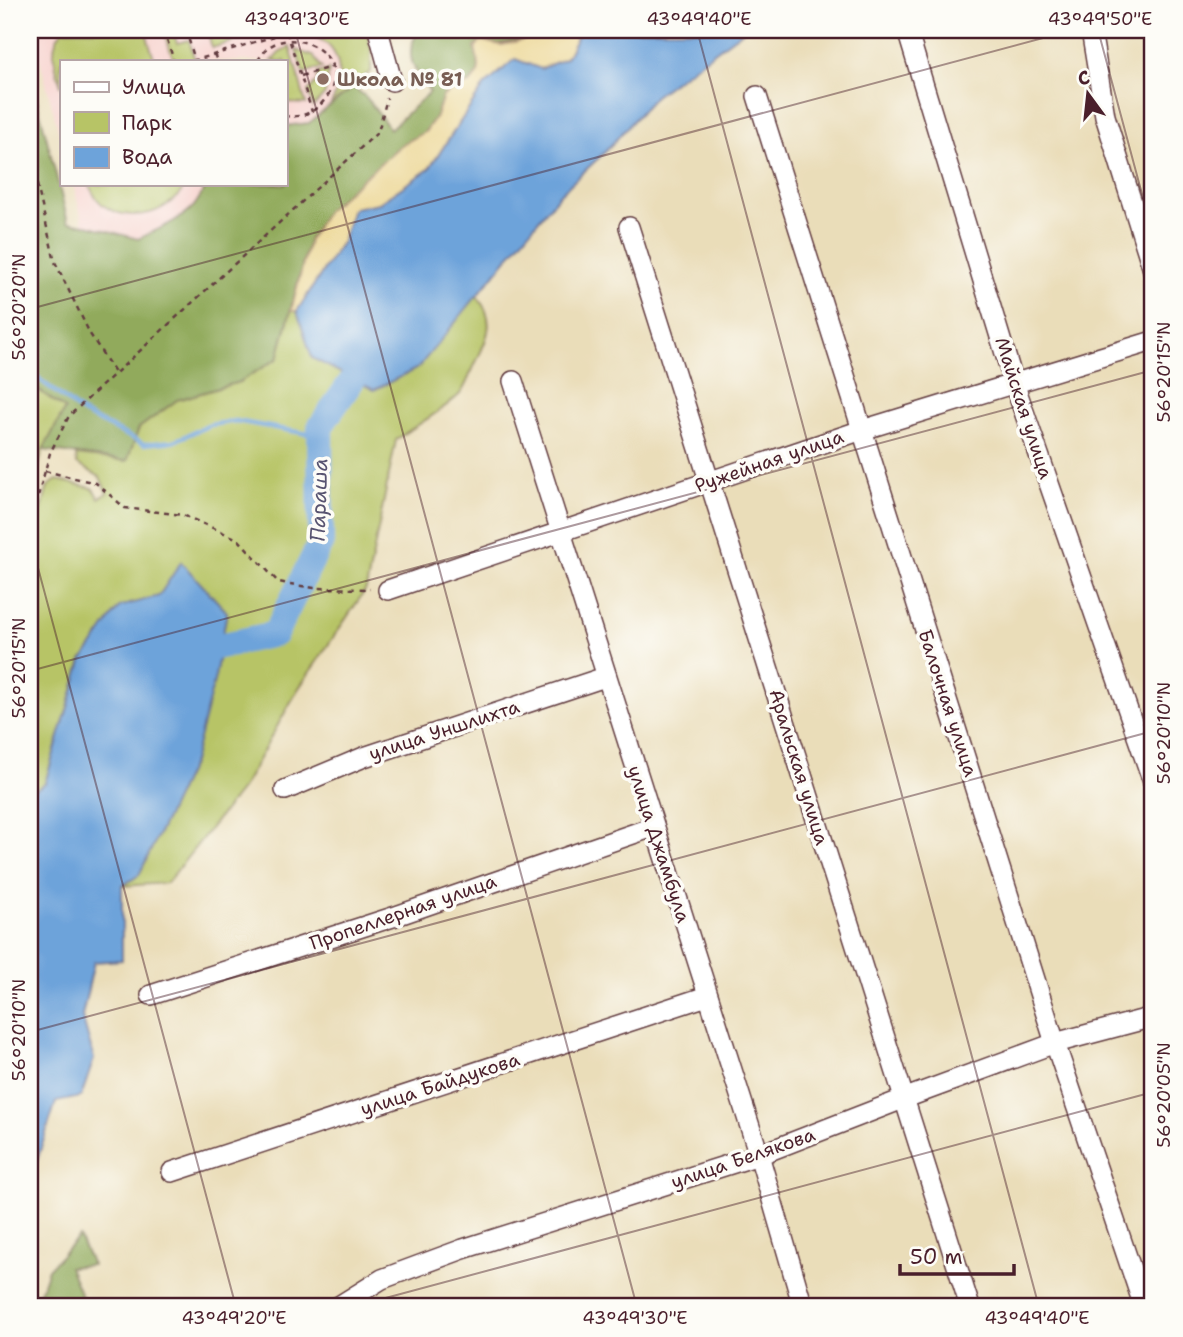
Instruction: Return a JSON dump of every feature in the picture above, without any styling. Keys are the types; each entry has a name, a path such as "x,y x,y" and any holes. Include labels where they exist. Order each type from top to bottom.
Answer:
{"street":[{"path":"378,30 392,81"},
{"name":"Майская улица","path":"907,30 1014,383 1153,782"},
{"path":"1091,30 1105,116 1153,270"},
{"name":"Балочная улица","path":"757,96 1055,1043 1144,1307"},
{"name":"Аральская улица","path":"629,227 970,1307"},
{"name":"Ружейная улица","path":"388,590 862,430 1153,341"},
{"name":"улица Джамбула","path":"513,381 759,1155 803,1307"},
{"name":"улица Уншлихта","path":"285,790 364,757 605,677"},
{"name":"Пропеллерная улица","path":"151,995 396,916 653,827"},
{"name":"улица Байдукова","path":"172,1172 707,996"},
{"name":"улица Белякова","path":"337,1307 382,1279 463,1249 759,1155 1055,1043 1153,1017"}],"path":[{"path":"164,30 174,60"},
{"path":"186,30 194,60"},
{"path":"197,60 294,30"},
{"path":"287,32 312,113"},
{"path":"259,60 267,49 290,40 314,46 324,52 333,67 335,74 330,94 312,113 287,116"},
{"path":"214,54 217,60"},
{"path":"301,76 333,67"},
{"path":"30,525 50,453 69,416 378,132 392,81"},
{"path":"30,155 55,262 90,334 115,373"},
{"path":"45,471 96,483 125,508 183,515 238,539 278,582 314,588 388,590"}],"shaded area":[{"name":"Школа № 81","path":"32,30 367,30 371,49 371,71 287,141 287,60 60,60 60,137"},
{"path":"74,186 234,186 102,295"}],"green space":[{"path":"63,30 145,30 155,60 60,60 60,83 54,50"},
{"path":"163,30 173,30 177,43 189,40 195,60 174,60"},
{"path":"207,30 272,30 212,48"},
{"path":"303,30 367,30 371,49 371,71 330,106 339,77 336,58 325,42 312,36 292,33"},
{"path":"420,30 546,30 527,39 475,48 478,73 470,83 458,86 443,96 436,116 425,132 401,145 309,240 278,358 239,382 177,400 139,428 127,461 43,450 65,409 30,384 30,73 68,222 138,239 187,212 207,186 287,186 287,126 309,123 353,87 366,97 390,129 430,92 412,62 411,47"},
{"path":"290,47 306,104 287,103 287,60 273,60"},
{"path":"296,50 313,56 322,68 303,73"},
{"path":"329,70 325,94 313,107 308,91 317,82 318,73"},
{"path":"90,186 184,186 178,196 161,208 137,215 113,211 95,196"},
{"path":"476,295 483,305 489,323 485,341 459,395 396,440 366,589 297,691 243,787 167,883 122,886 139,875 193,762 181,563 159,596 119,607 82,661 45,783 30,793 30,553 48,486 57,480 92,488 99,498 107,493 100,477 77,464 76,455 127,461 139,428 177,400 239,382 278,358 291,311 297,311 312,358 374,390 418,368"},
{"path":"30,384 65,409 43,450 30,498"},
{"path":"79,1237 92,1265 69,1267 86,1307 35,1307 48,1269"}],"sand":[{"path":"546,30 581,30 566,58 541,69 515,60 484,86 429,169 379,203 354,208 342,242 297,311 291,311 309,240 327,210 401,145 425,132 436,116 443,96 458,86 470,83 478,73 475,48 480,41 502,45 527,39"}],"water":[{"path":"581,30 744,30 655,96 605,152 560,194 418,368 374,390 312,358 297,311 342,242 353,208 379,203 429,169 484,86 515,59 541,69 566,58"},
{"path":"181,562 227,612 215,677 193,762 139,875 122,886 122,960 94,962 82,1016 94,1059 81,1097 56,1102 33,1173 30,1174 30,793 45,783 82,661 119,607 159,596"}],"waterway":[{"name":"Параша","path":"187,653 275,634 321,542 320,427 373,350"},
{"path":"30,372 84,414 144,444 174,441 210,425 236,421 320,436"}],"place":[{"name":"Школа № 81","path":"323,79"}]}
